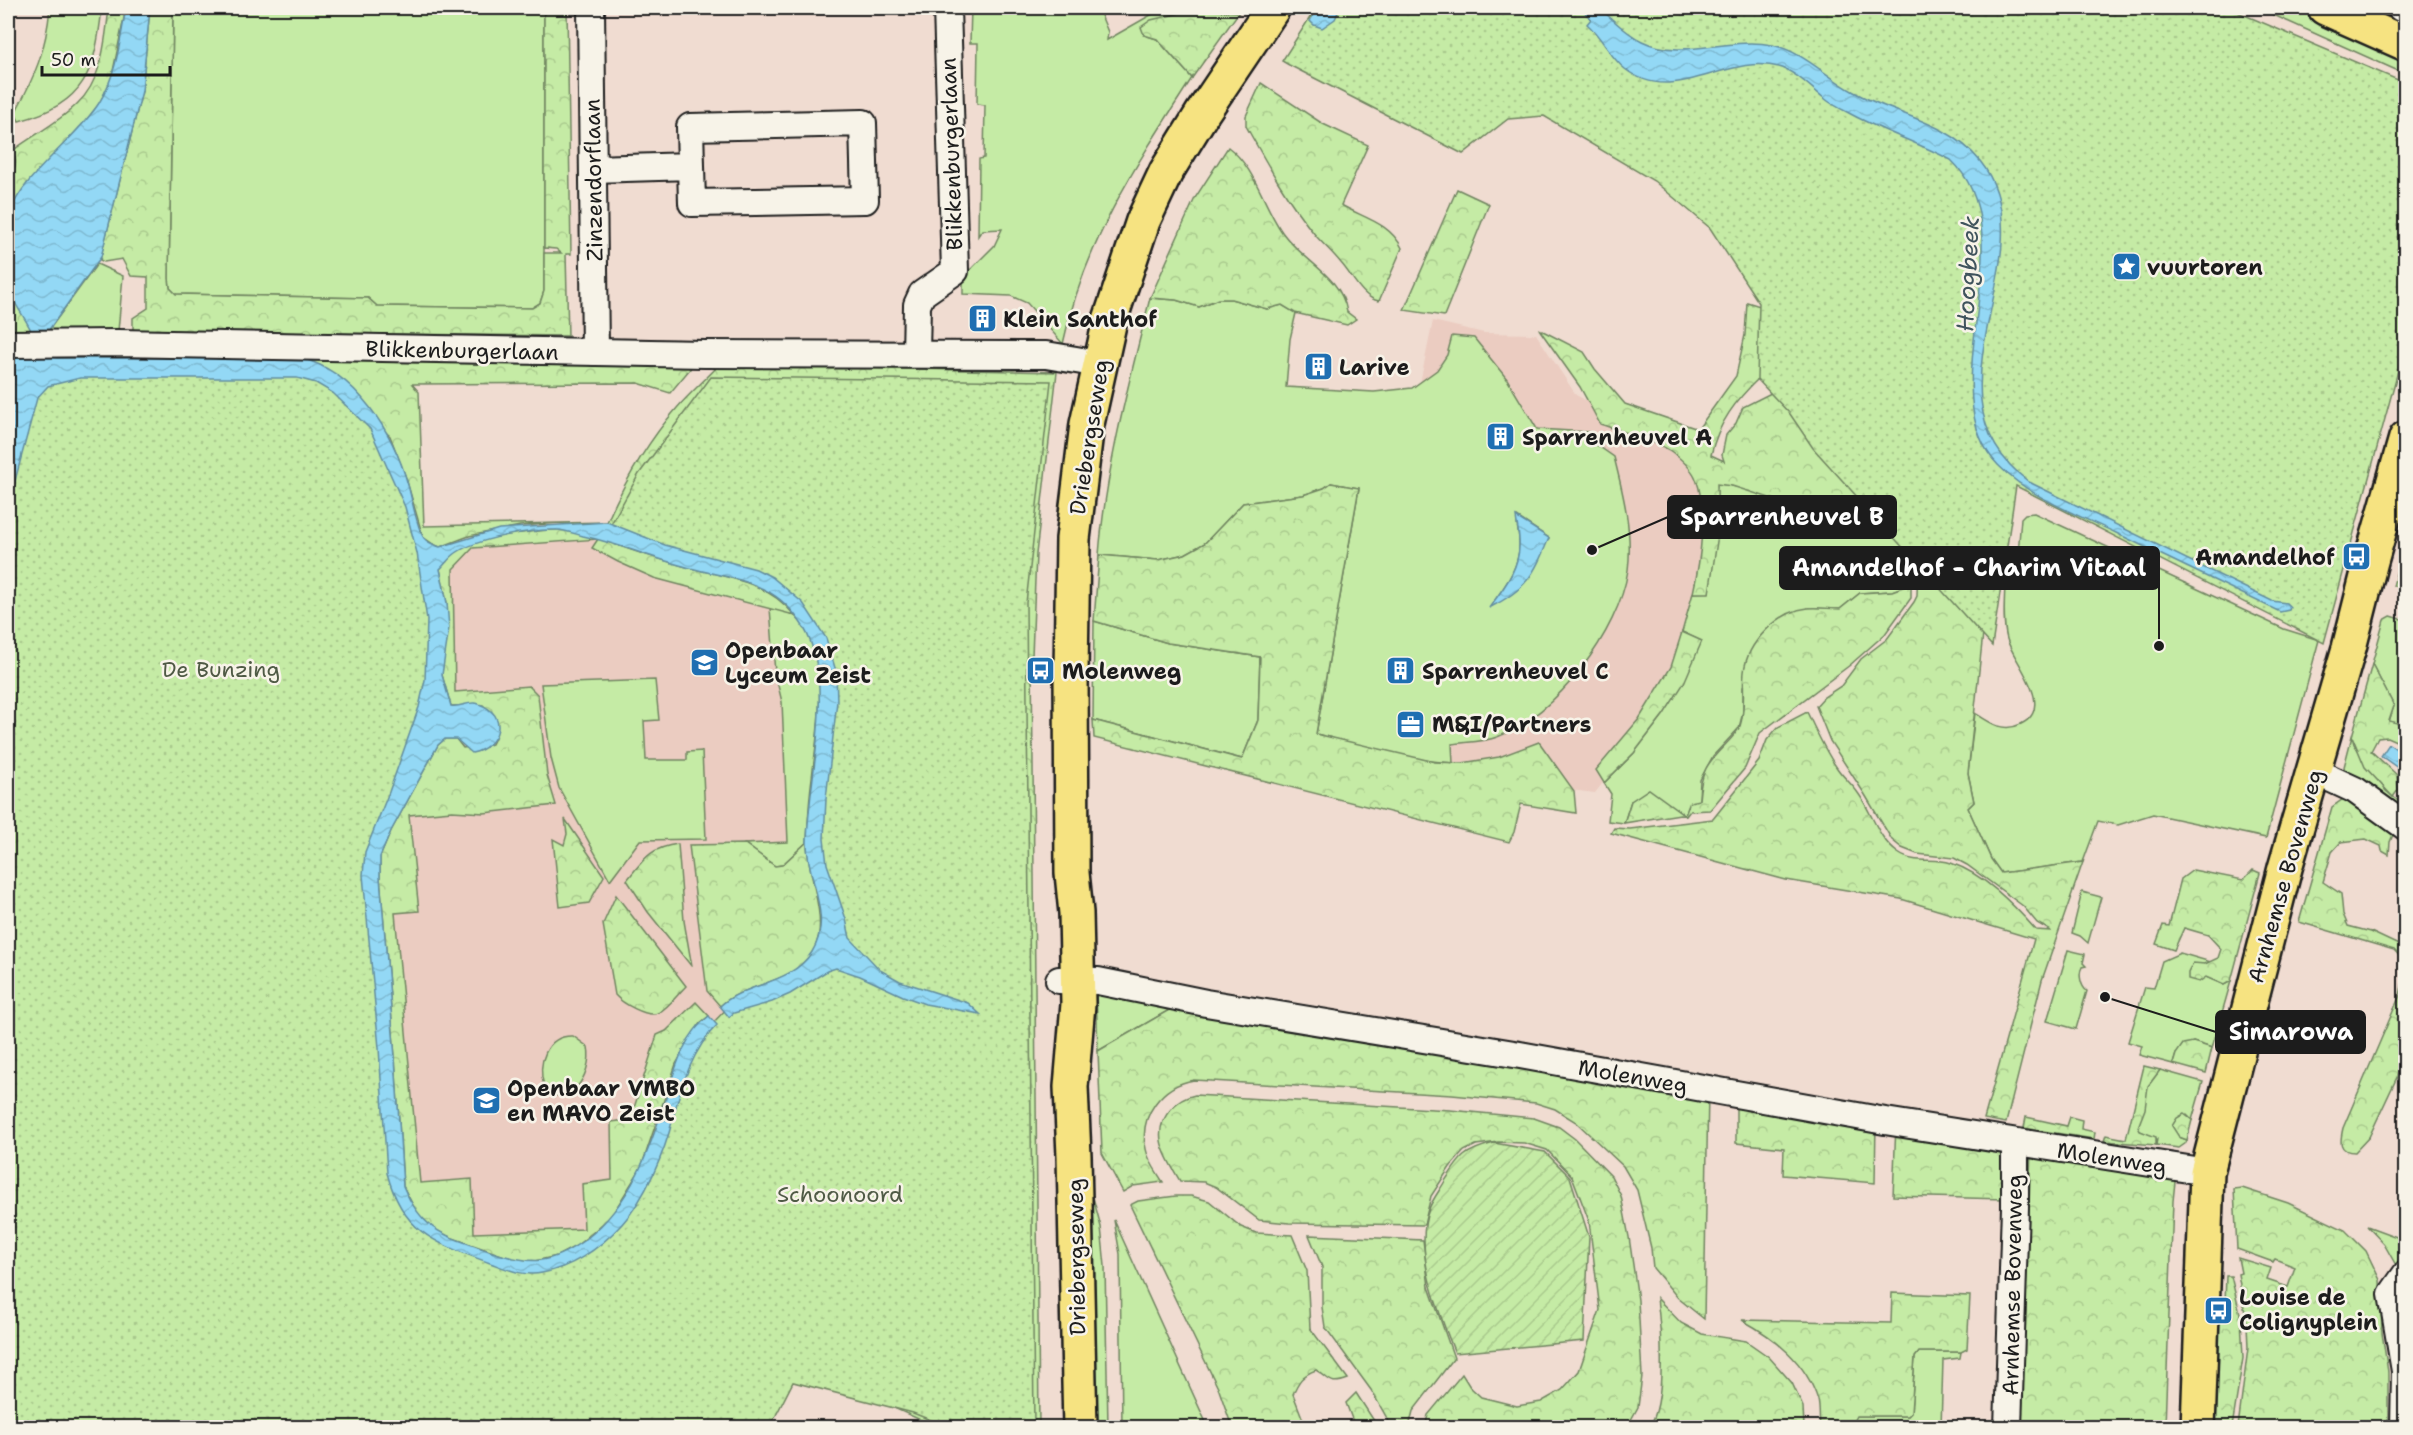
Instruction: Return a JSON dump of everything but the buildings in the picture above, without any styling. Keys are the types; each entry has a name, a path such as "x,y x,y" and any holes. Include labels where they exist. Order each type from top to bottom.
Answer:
{"main road":[{"name":"Driebergseweg","path":"1080,1428 1071,1088 1063,1046 1069,980 1060,917 1072,873 1073,540 1087,424 1110,320 1143,221 1158,189 1203,112 1273,8"},
{"path":"2325,8 2406,44"},
{"name":"Arnhemse Bovenweg","path":"2198,1428 2207,1172 2285,868 2406,438"}],"street":[{"name":"Zinzendorflaan","path":"591,8 595,352"},
{"name":"Blikkenburgerlaan","path":"916,354 917,305 922,294 954,271 947,8"},
{"path":"2401,8 2406,9"},
{"path":"863,123 865,200 692,203 691,166 690,127 863,123"},
{"path":"593,169 691,166"},
{"name":"Blikkenburgerlaan","path":"13,344 118,343 595,352 1046,355 1100,364"},
{"path":"2314,771 2355,790 2406,827"},
{"name":"Molenweg","path":"1069,980 1098,981 1206,1003 1520,1055 2015,1143 2207,1172"},
{"name":"Arnhemse Bovenweg","path":"2008,1428 2015,1143"},
{"path":"2404,1428 2405,1371 2392,1294 2406,1274"}],"shaded area":[{"path":"1433,321 1484,333 1536,334 1576,395 1687,454 1706,495 1705,575 1663,704 1595,793 1341,761"},
{"path":"588,527 756,578 807,619 818,846 630,1200 558,1263 409,1213 375,848 427,558"}],"green space":[{"path":"50,8 102,8 96,50 83,81 73,94 42,114 19,121 15,113 38,62 46,37"},
{"path":"109,8 126,8 111,81 99,104 8,220 7,190 15,165 12,151 62,117 86,94 101,59"},
{"path":"150,8 173,8 169,278 170,288 176,294 368,298 377,306 532,308 540,303 544,291 544,253 561,253 556,249 544,248 544,8 567,8 571,254 566,254 568,336 133,331 133,318 148,308 148,277 131,276 122,259 104,262 100,260 142,91"},
{"path":"173,8 544,8 544,291 540,303 532,308 377,306 368,298 176,294 170,288 169,278"},
{"path":"971,8 1098,8 1108,32 1107,40 1163,8 1242,8 1239,12 1193,10 1144,35 1157,39 1192,78 1115,205 1084,272 1063,344 1027,303 1011,296 963,294 963,277 994,246 1002,229 982,230 978,236 979,159 984,158 985,105 977,104 978,43 970,43"},
{"path":"1316,8 2228,8 2405,83 2405,345 2324,643 2016,486 1992,646 1813,448 1790,414 1757,379 1759,303 1710,228 1654,181 1544,116 1508,119 1463,154 1282,61"},
{"path":"2258,8 2304,8 2372,38 2405,60 2405,74"},
{"path":"1193,10 1239,12 1192,78 1157,39 1144,35 1141,27 1151,20"},
{"path":"1261,83 1323,124 1368,145 1341,205 1376,222 1391,233 1402,248 1379,301 1362,291 1296,210 1246,126 1246,116"},
{"path":"1228,147 1237,155 1252,176 1282,232 1329,278 1343,299 1347,312 1356,319 1347,325 1295,313 1282,305 1267,309 1231,299 1218,299 1199,307 1176,300 1150,298 1195,198"},
{"path":"1457,189 1489,204 1444,316 1404,310"},
{"path":"97,264 123,276 118,331 43,338"},
{"path":"8,283 29,324 34,338 8,338"},
{"path":"1150,298 1176,300 1199,307 1218,299 1231,299 1267,309 1282,305 1296,313 1290,339 1286,387 1374,392 1412,388 1437,370 1447,355 1452,336 1474,338 1507,379 1537,429 1589,432 1594,443 1614,457 1628,527 1628,570 1612,619 1598,644 1562,691 1519,726 1497,737 1452,744 1453,763 1401,756 1316,734 1359,488 1331,483 1324,488 1303,495 1243,503 1205,543 1185,554 1158,560 1099,555 1113,457 1126,393","holes":["1517,517 1549,538 1490,607 1511,576 1517,559 1519,550"]},
{"path":"1747,302 1760,306 1760,377 1743,394 1723,422 1711,455 1724,461 1722,455 1726,435 1736,423 1743,407 1777,390 1901,530 1877,534 1876,520 1858,530 1810,502 1795,506 1732,486 1717,484 1718,535 1709,593 1693,593 1700,551 1702,520 1700,491 1694,475 1689,467 1666,448 1600,424 1580,387 1539,329 1584,352 1595,369 1625,404 1698,429 1736,376 1745,335"},
{"path":"300,358 695,363 670,393 638,383 412,384 419,392 424,526 559,523 520,526 469,536 440,547 423,537 406,478 390,436"},
{"name":"De Bunzing","path":"8,364 307,367 378,433 427,558 436,688 375,848 396,1178 409,1213 428,1230 522,1269 558,1263 601,1235 630,1200 692,1045 731,1004 812,967 840,934 818,846 828,679 807,619 756,578 606,533 639,474 711,377 1051,381 1026,603 1034,1427 948,1427 913,1413 793,1382 770,1427 8,1427"},
{"name":"Schoonoord","path":"719,365 1057,372 1036,554 1032,656 1039,1427 936,1427 872,1398 827,971 836,671 772,577 599,539 662,560 758,587 783,603 794,615 654,578 592,548 598,539 473,548 453,569 455,692 529,686 538,695 547,775 556,805 484,813 452,811 409,815 419,911 395,913 420,1183 472,1179 474,1233 584,1229 582,1184 612,1180 611,1122 627,1120 634,1108 657,1035 666,1031 696,1002 709,1016 700,1023 676,1064 641,1168 612,1215 576,1246 557,1256 530,1262 516,1260 435,1230 417,1213 403,1186 380,857 391,831 438,745 445,739 456,739 463,748 492,744 496,733 496,723 492,714 483,705 451,706 442,675 447,603 440,569 456,552 486,540 522,533 593,527 560,523 607,522 646,448 682,402"},
{"path":"1331,483 1359,488 1316,734 1435,762 1462,763 1499,757 1539,742 1574,791 1576,813 1521,804 1509,842 1094,738 1093,720 1242,759 1258,720 1260,657 1168,643 1094,621 1099,555 1158,560 1185,554 1205,543 1243,503 1303,495 1324,488"},
{"path":"1717,484 1736,487 1792,505 1813,503 1889,525 1900,531 1912,551 1914,566 1911,584 1892,591 1860,593 1840,609 1808,608 1743,687 1743,712 1739,728 1713,756 1700,780 1699,800 1685,815 1631,801 1624,823 1608,821 1611,794 1604,783 1634,753 1664,714 1701,641 1682,632 1693,593 1709,592"},
{"path":"2034,513 2284,629 2319,640 2266,838 2153,814 2118,825 2098,821 2083,862 2001,873 1991,859 1968,808 1974,802 1968,773 1975,713 2002,727 2014,727 2031,716 2035,706 2034,695 2029,683 2007,639 2004,609 2005,579 2016,578 2021,518 2025,514"},
{"path":"2405,540 2405,587 2393,586"},
{"path":"1991,559 1968,773 1974,802 1968,808 1991,859 2001,873 2083,862 2042,980 2006,1123 1984,1119 2034,939 1901,899 1786,880 1611,833 1614,828 1630,829 1713,819 1759,761 1767,740 1778,727 1807,712 1839,771 1863,800 1880,833 1891,847 1904,857 1944,861 1975,874 2018,910 2036,930 2051,931 2037,923 2023,906 1967,865 1954,858 1917,854 1902,848 1892,840 1830,741 1816,706 1824,697 1841,686 1861,659 1887,639 1914,602 1917,596 1918,560"},
{"path":"1911,584 1911,598 1885,634 1850,665 1760,733 1745,768 1710,810 1690,811 1686,816 1680,814 1624,823 1631,801 1649,789 1685,815 1690,802 1699,800 1701,782 1706,769 1740,726 1746,661 1758,639 1766,630 1797,610 1840,609 1860,593 1892,591"},
{"path":"770,608 793,615 808,632 815,651 820,694 807,842 782,865 775,866 745,844 788,842 782,702 775,673"},
{"path":"2391,616 2405,620 2405,646 2400,669 2405,673 2405,725 2389,721 2394,706 2372,664 2384,620"},
{"path":"1094,621 1168,643 1260,657 1258,720 1242,759 1093,720"},
{"path":"1682,632 1702,641 1684,683 1634,753 1604,783 1596,770 1639,719 1671,667"},
{"path":"2372,664 2394,706 2389,721 2405,725 2405,745 2387,737 2378,738 2371,751 2397,775 2398,790 2393,797 2365,767 2352,736"},
{"path":"655,680 659,720 644,721 646,760 687,760 687,752 702,751 706,839 640,840 610,880 559,788 551,758 541,684"},
{"path":"2352,736 2354,744 2386,791 2405,806 2405,820 2350,784 2344,767"},
{"path":"2346,797 2395,830 2390,842 2389,855 2382,851 2381,846 2366,839 2341,842 2332,852 2323,882 2341,894 2343,914 2348,926 2371,932 2405,948 2405,962 2394,950 2299,922 2332,807"},
{"path":"565,819 604,876 589,903 560,907 553,839 564,845 567,834"},
{"path":"807,842 819,917 819,935 813,951 802,965 782,977 741,993 720,1006 707,991 689,845 745,844 775,866 782,865"},
{"path":"678,844 684,921 692,967 648,912 627,880 648,856 660,848"},
{"path":"2193,870 2243,880 2253,870 2260,873 2231,981 2224,985 2206,977 2199,982 2188,979 2193,963 2205,964 2218,958 2221,949 2208,935 2184,928 2174,950 2156,944 2163,925 2169,926 2181,879"},
{"path":"2082,892 2101,897 2088,943 2072,933"},
{"path":"616,895 686,986 658,1013 641,1012 615,995 603,924"},
{"path":"2068,950 2085,954 2083,963 2086,966 2082,967 2080,977 2087,991 2076,1029 2047,1021"},
{"path":"2180,953 2211,962 2205,964 2206,977 2224,985 2231,981 2212,1048 2193,1042 2176,1054 2173,1064 2139,1055 2142,1046 2128,1042 2145,987 2154,988 2162,961"},
{"path":"2405,973 2405,1060 2369,1137 2355,1152 2349,1152 2342,1145 2343,1128 2400,995"},
{"path":"1096,991 1183,1002 1098,1051"},
{"path":"1183,1002 1708,1092 1704,1319 1678,1298 1653,1268 1651,1248 1637,1190 1623,1166 1576,1122 1555,1109 1536,1103 1452,1095 1194,1080 1172,1088 1155,1104 1149,1114 1144,1137 1147,1153 1163,1182 1133,1186 1123,1192 1102,1153 1098,1051"},
{"path":"573,1036 588,1047 587,1069 576,1088 569,1094 561,1096 552,1094 544,1086 543,1060 546,1052 556,1040"},
{"path":"2193,1042 2212,1048 2206,1073 2173,1064 2183,1044"},
{"path":"2144,1066 2160,1070 2148,1086 2145,1109 2138,1127 2140,1131 2156,1137 2156,1145 2104,1141 2106,1135 2126,1139"},
{"path":"2160,1070 2203,1082 2192,1120 2187,1115 2179,1137 2187,1140 2186,1143 2179,1148 2156,1145 2157,1139 2140,1131 2138,1127 2148,1086"},
{"path":"1195,1095 1450,1110 1534,1118 1559,1127 1575,1139 1611,1176 1621,1196 1629,1237 1638,1300 1642,1376 1638,1407 1627,1427 1425,1427 1428,1415 1462,1374 1470,1387 1481,1397 1517,1406 1541,1402 1562,1390 1579,1371 1600,1310 1589,1221 1572,1176 1547,1150 1524,1143 1498,1142 1476,1145 1464,1151 1450,1167 1431,1196 1424,1225 1289,1223 1259,1220 1216,1187 1204,1182 1180,1181 1165,1154 1160,1136 1164,1118 1179,1102"},
{"path":"1736,1097 1876,1121 1875,1183 1783,1175 1784,1148 1736,1143"},
{"path":"2184,1114 2192,1120 2187,1140 2179,1137 2172,1126 2177,1118"},
{"path":"2026,1117 2067,1126 2070,1117 2082,1120 2081,1129 2095,1132 2094,1139 2024,1128"},
{"path":"1896,1125 2005,1146 2004,1199 1893,1196"},
{"path":"1494,1143 1545,1152 1570,1177 1589,1237 1584,1341 1455,1353 1430,1282 1424,1244 1425,1226 1432,1202 1460,1160 1476,1149"},
{"path":"2031,1150 2176,1172 2165,1427 2021,1428"},
{"path":"1090,1186 1101,1227 1105,1266 1108,1427 1094,1427"},
{"path":"2242,1188 2288,1203 2345,1230 2366,1251 2380,1280 2382,1333 2388,1372 2388,1427 2238,1427 2248,1348 2238,1258 2271,1268 2267,1280 2288,1287 2295,1267 2237,1249 2234,1189"},
{"path":"1191,1196 1209,1201 1241,1227 1256,1233 1292,1235 1307,1271 1310,1328 1348,1379 1333,1382 1316,1370 1301,1379 1293,1394 1305,1425 1302,1427 1232,1427 1219,1390 1130,1205 1138,1201"},
{"path":"1114,1220 1208,1427 1122,1427 1120,1254"},
{"path":"2367,1226 2405,1240 2405,1257 2397,1267 2384,1244"},
{"path":"1309,1235 1423,1240 1429,1287 1454,1358 1413,1411 1409,1427 1392,1427 1371,1390 1325,1327 1322,1307 1322,1267"},
{"path":"2226,1276 2231,1276 2241,1318 2243,1358 2232,1427 2212,1428 2220,1304 2225,1304"},
{"path":"1892,1293 1970,1296 1967,1349 1961,1352 1919,1352 1915,1357 1911,1413 1908,1416 1856,1416 1850,1427 1820,1427 1818,1400 1806,1374 1788,1352 1742,1320 1891,1323"},
{"path":"1657,1298 1681,1323 1702,1334 1746,1341 1769,1357 1792,1383 1803,1407 1804,1427 1649,1427 1655,1416 1660,1384 1661,1346"},
{"path":"1919,1352 1961,1352 1960,1358 1943,1360 1941,1427 1850,1428 1855,1416 1908,1416 1911,1413 1915,1357"},
{"path":"1356,1393 1378,1427 1355,1427 1346,1403"}],"water":[{"path":"126,8 150,8 142,91 101,257 43,338 41,355 57,358 300,358 320,365 339,376 370,407 402,465 421,534 431,544 440,547 499,529 607,522 665,545 756,569 772,577 803,603 826,638 836,671 837,701 824,839 827,864 846,919 850,938 880,970 900,981 968,1003 980,1014 925,1004 836,968 827,971 790,994 734,1013 729,1017 720,1006 742,992 781,977 803,963 812,952 820,925 820,911 810,870 807,842 818,732 818,676 813,650 804,628 792,611 782,602 771,593 745,582 683,566 608,542 557,530 505,536 477,543 456,553 440,569 449,628 442,675 451,706 476,703 489,709 495,715 498,730 495,738 489,744 482,750 472,753 456,739 445,739 438,745 391,831 380,857 403,1186 411,1201 427,1223 447,1236 503,1256 539,1260 573,1248 602,1225 616,1209 637,1174 661,1115 678,1062 693,1032 709,1016 717,1025 701,1045 689,1068 659,1160 639,1202 605,1241 586,1255 565,1266 535,1274 516,1272 438,1242 412,1223 402,1210 387,1173 379,1048 363,875 365,852 419,707 425,680 427,620 417,553 405,507 370,429 333,393 316,383 297,378 80,378 48,386 37,398 8,507 8,408 15,372 8,363 8,356 25,357 34,338 9,288 6,250 8,221 13,206 22,191 99,103 114,69"},
{"path":"1317,8 1340,8 1335,19 1322,28 1310,21"},
{"path":"1581,8 1599,8 1630,34 1657,47 1689,49 1756,43 1783,48 1854,92 1937,127 1967,147 1980,161 1999,198 2002,238 1997,280 1981,366 1982,408 1996,447 2029,482 2272,601 2286,603 2290,607 2289,610 2280,612 2054,504 2038,496 1998,465 1979,434 1972,397 1972,356 1981,270 1981,229 1973,191 1951,160 1838,107 1797,76 1779,67 1760,64 1740,66 1682,82 1663,83 1644,79 1625,69 1614,58 1587,24 1591,19"},
{"path":"1516,517 1549,538 1527,580 1512,594 1489,608 1510,577 1517,559 1519,540"},
{"path":"2389,744 2405,755 2405,773 2381,756"}],"place":[{"name":"vuurtoren","path":"2126,267"},
{"name":"Klein Santhof","path":"982,319"},
{"name":"Larive","path":"1318,367"},
{"name":"Sparrenheuvel A","path":"1501,437"},
{"name":"Sparrenheuvel B","path":"1592,550"},
{"name":"Amandelhof","path":"2356,557"},
{"name":"Amandelhof - Charim Vitaal","path":"2159,646"},
{"name":"Openbaar Lyceum Zeist","path":"704,663"},
{"name":"Molenweg","path":"1041,671"},
{"name":"Sparrenheuvel C","path":"1401,671"},
{"name":"M&I/Partners","path":"1411,724"},
{"name":"Simarowa","path":"2105,997"},
{"name":"Openbaar VMBO en MAVO Zeist","path":"486,1101"},
{"name":"Louise de Colignyplein","path":"2218,1310"}],"water label":[{"name":"Hoogbeek","path":"1968,274"}]}
